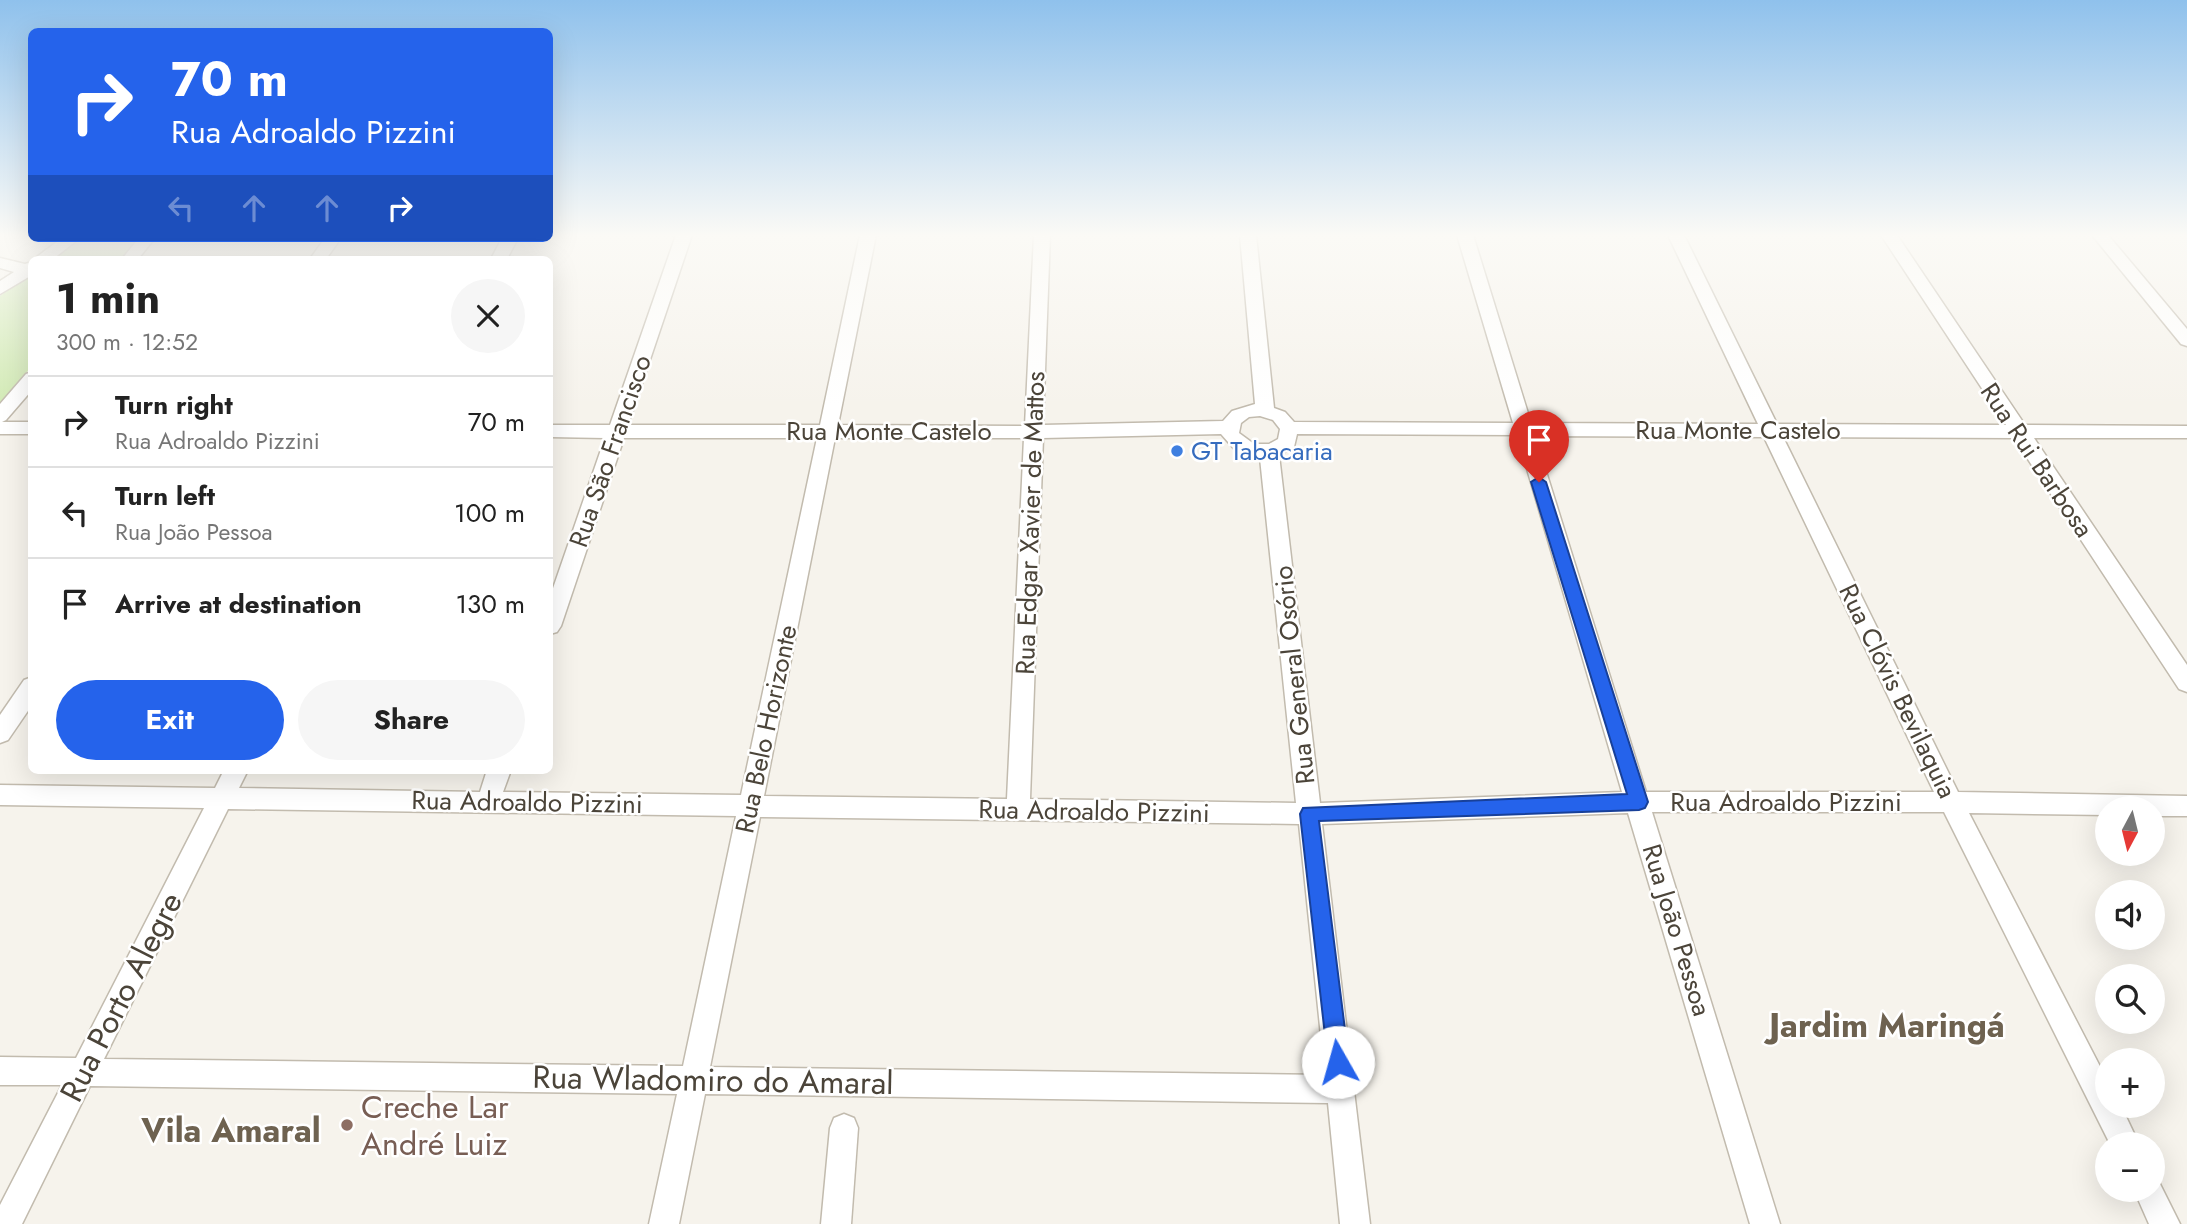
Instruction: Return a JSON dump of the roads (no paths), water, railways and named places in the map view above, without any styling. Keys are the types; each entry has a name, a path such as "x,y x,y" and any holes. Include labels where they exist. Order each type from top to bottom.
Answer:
{"street":[{"name":"Rua São Francisco","path":"553,617 665,292"},
{"name":"Rua Belo Horizonte","path":"664,1224 856,292"},
{"name":"Rua Edgar Xavier de Mattos","path":"1018,811 1040,292"},
{"path":"1254,292 1265,411"},
{"name":"Rua João Pessoa","path":"1482,292 1639,802 1765,1224"},
{"name":"Rua Clóvis Bevilaquia","path":"1703,292 1951,802 2118,1132"},
{"name":"Rua Rui Barbosa","path":"1926,292 2187,683"},
{"path":"2147,292 2187,340"},
{"path":"0,416 28,383"},
{"path":"1265,411 1279,416 1289,428 1287,442 1269,451 1242,447 1230,435 1229,427 1236,416 1243,412 1265,411"},
{"name":"Rua Monte Castelo","path":"553,430 1034,432 1229,427"},
{"path":"0,428 28,428"},
{"name":"Rua Monte Castelo","path":"1289,428 2187,432"},
{"name":"Rua General Osório","path":"1269,451 1355,1224"},
{"path":"0,733 28,692"},
{"name":"Rua Porto Alegre","path":"6,1224 234,774"},
{"path":"489,800 498,774"},
{"name":"Rua Adroaldo Pizzini","path":"0,795 1309,814 1639,802 1951,802 2187,806"},
{"name":"Rua Wladomiro do Amaral","path":"0,1071 1342,1089"},
{"path":"836,1224 844,1128"},
{"path":"2154,1202 2165,1224"}],"place":[{"name":"GT Tabacaria","path":"1177,451"},
{"name":"Creche Lar André Luiz","path":"347,1125"}],"district":[{"name":"Jardim Maringá","path":"1887,1025"},
{"name":"Vila Amaral","path":"231,1130"}]}
